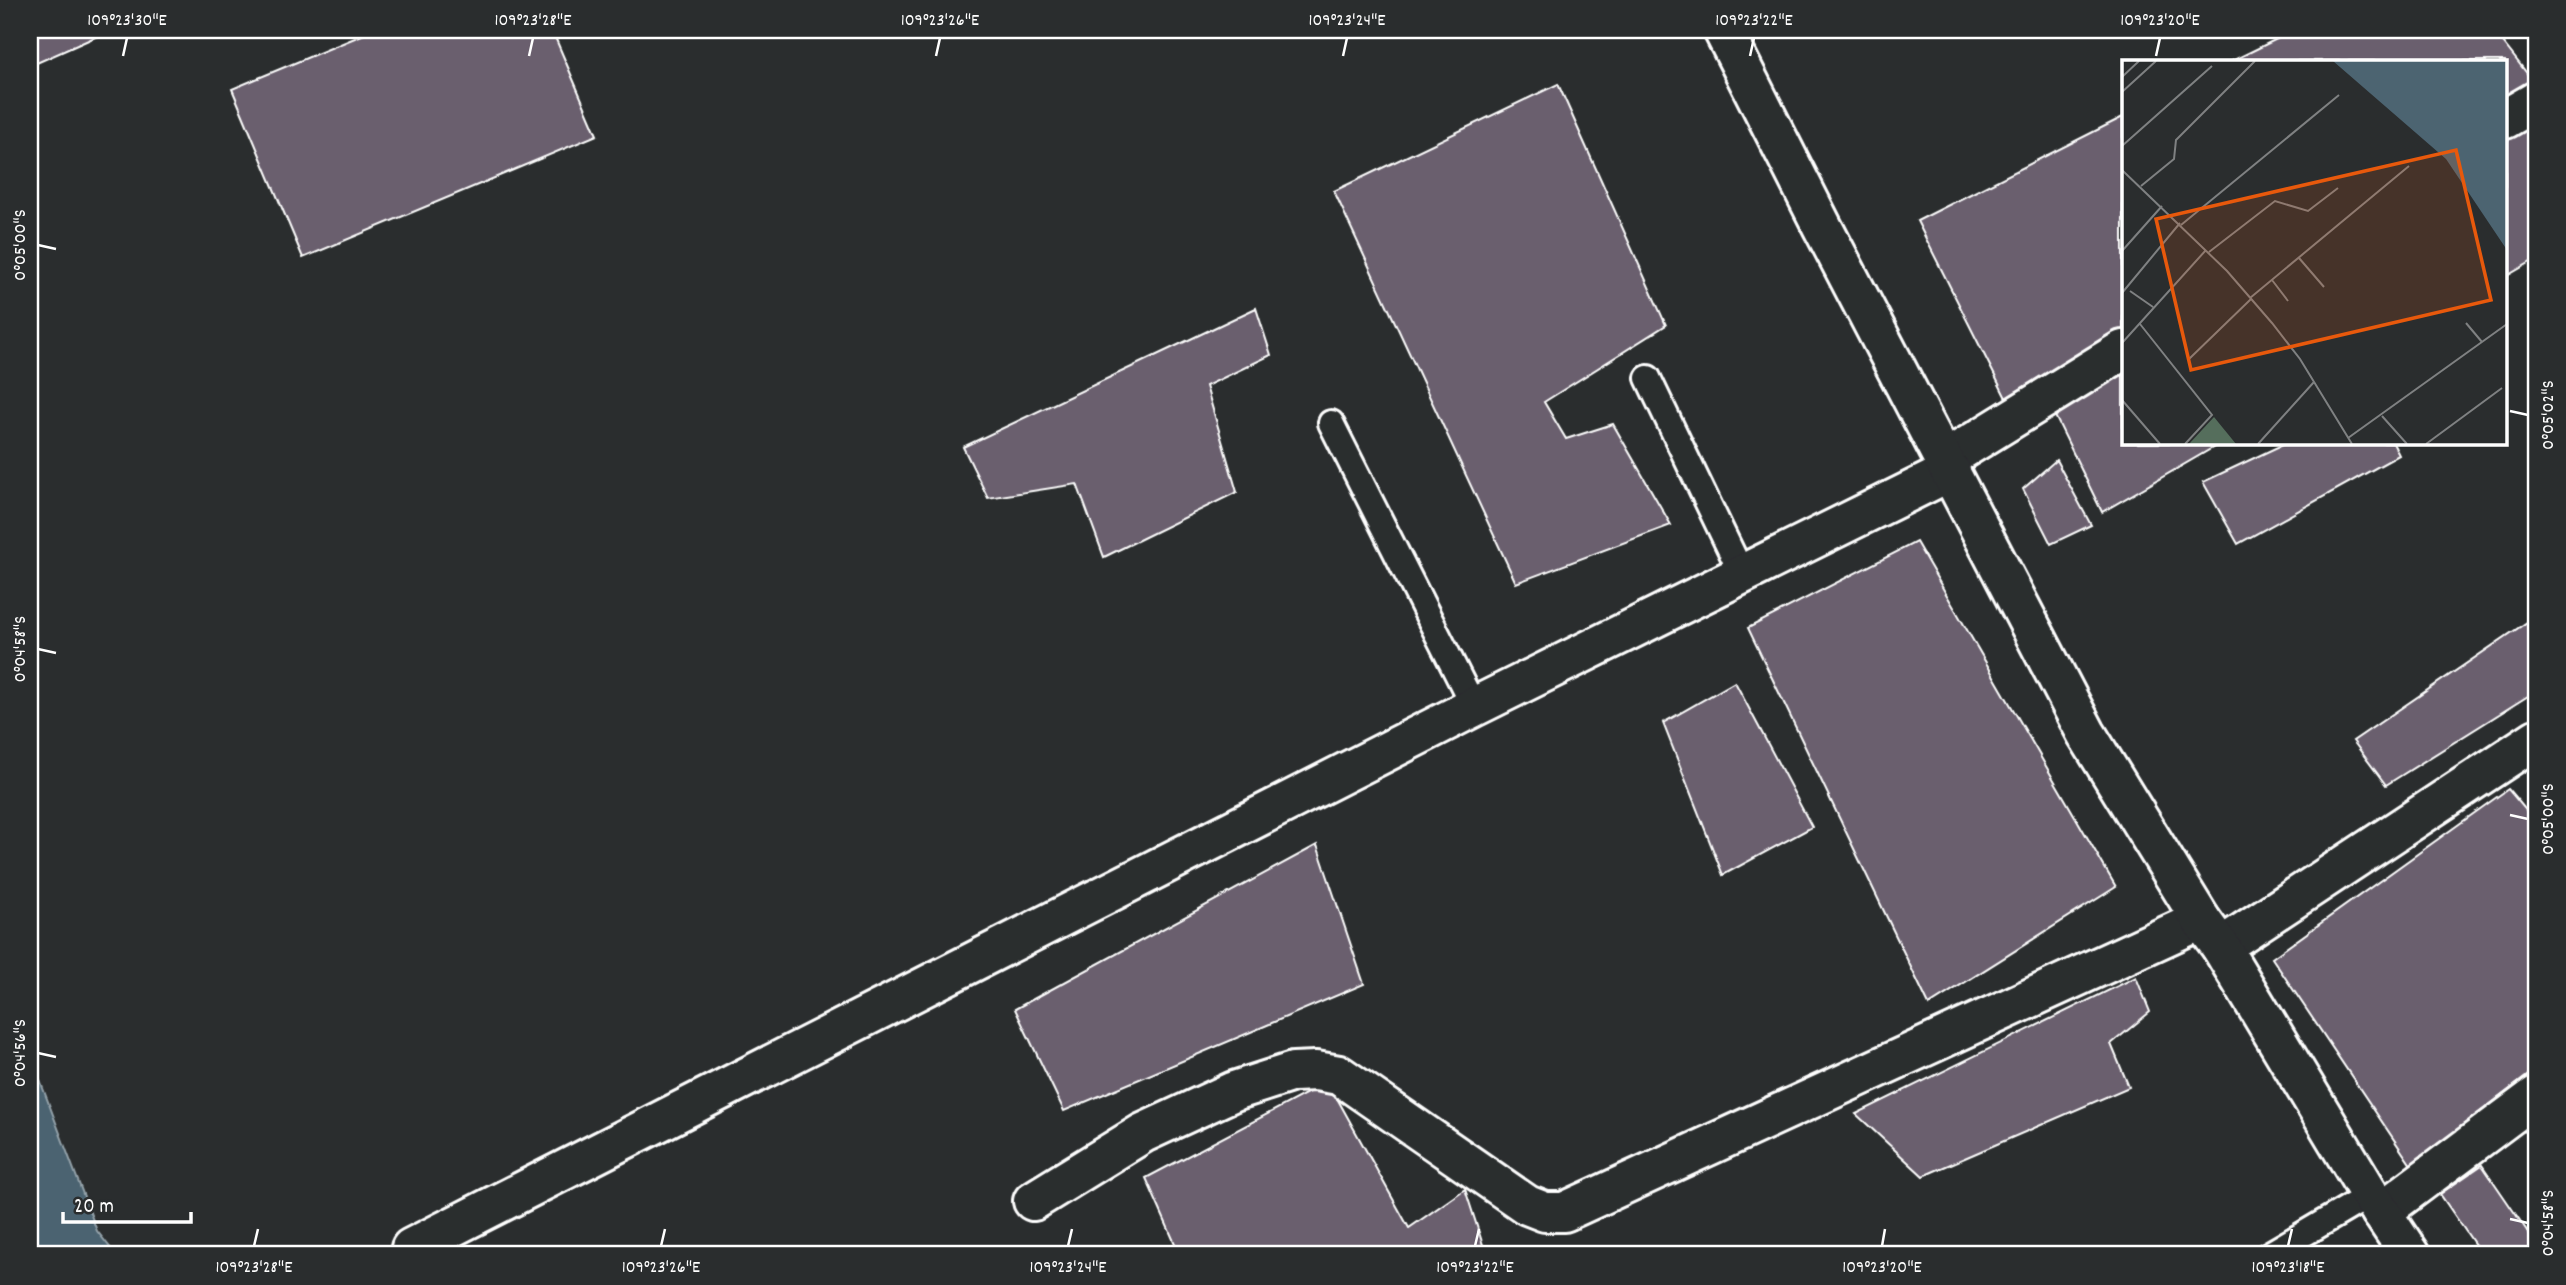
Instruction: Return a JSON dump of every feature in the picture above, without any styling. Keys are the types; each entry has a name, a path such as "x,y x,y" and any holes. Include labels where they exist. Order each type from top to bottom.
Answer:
{"street":[{"path":"1723,30 2086,733 2375,1203 2410,1255"},
{"path":"2506,119 2536,101"},
{"path":"411,1248 1474,707 1742,574 1948,465 2122,351"},
{"path":"1033,1201 1143,1133 1166,1122 1234,1091 1293,1072 1316,1071 1339,1075 1527,1205 1545,1212 1563,1212 2211,933 2536,739"},
{"path":"2375,1203 2536,1096"}],"lane":[{"path":"1648,378 1742,574"},
{"path":"1331,423 1474,707"},
{"path":"2268,1255 2375,1203"}],"water":[{"path":"30,1054 97,1231 116,1255 30,1255"}],"building":[{"path":"30,30 111,30 30,66"},
{"path":"374,30 552,30 597,135 303,258 232,89"},
{"path":"2295,30 2493,30 2536,85 2506,103 2506,60 2234,60"},
{"path":"1558,84 1666,325 1544,402 1566,439 1613,424 1671,525 1516,583 1334,191"},
{"path":"2122,118 2122,336 2009,404 1917,221"},
{"path":"2536,123 2536,259 2506,276 2506,141"},
{"path":"1256,308 1271,355 1206,386 1237,492 1104,557 1077,484 988,498 963,447"},
{"path":"2122,373 2122,444 2219,444 2102,512 2054,414"},
{"path":"2284,444 2394,444 2399,455 2238,544 2203,482"},
{"path":"2056,460 2091,525 2051,544 2023,489"},
{"path":"1916,542 2116,887 1929,1005 1748,628"},
{"path":"2536,616 2536,691 2386,785 2353,741"},
{"path":"1735,682 1812,827 1723,875 1663,723"},
{"path":"2508,789 2536,822 2536,1069 2411,1165 2272,958"},
{"path":"1317,845 1364,984 1064,1111 1015,1009"},
{"path":"2136,977 2150,1012 2111,1044 2129,1087 1923,1176 1856,1114"},
{"path":"1328,1082 1409,1228 1465,1189 1483,1245 1459,1255 1180,1255 1146,1178"},
{"path":"2482,1165 2536,1244 2536,1255 2482,1255 2440,1194"}]}
